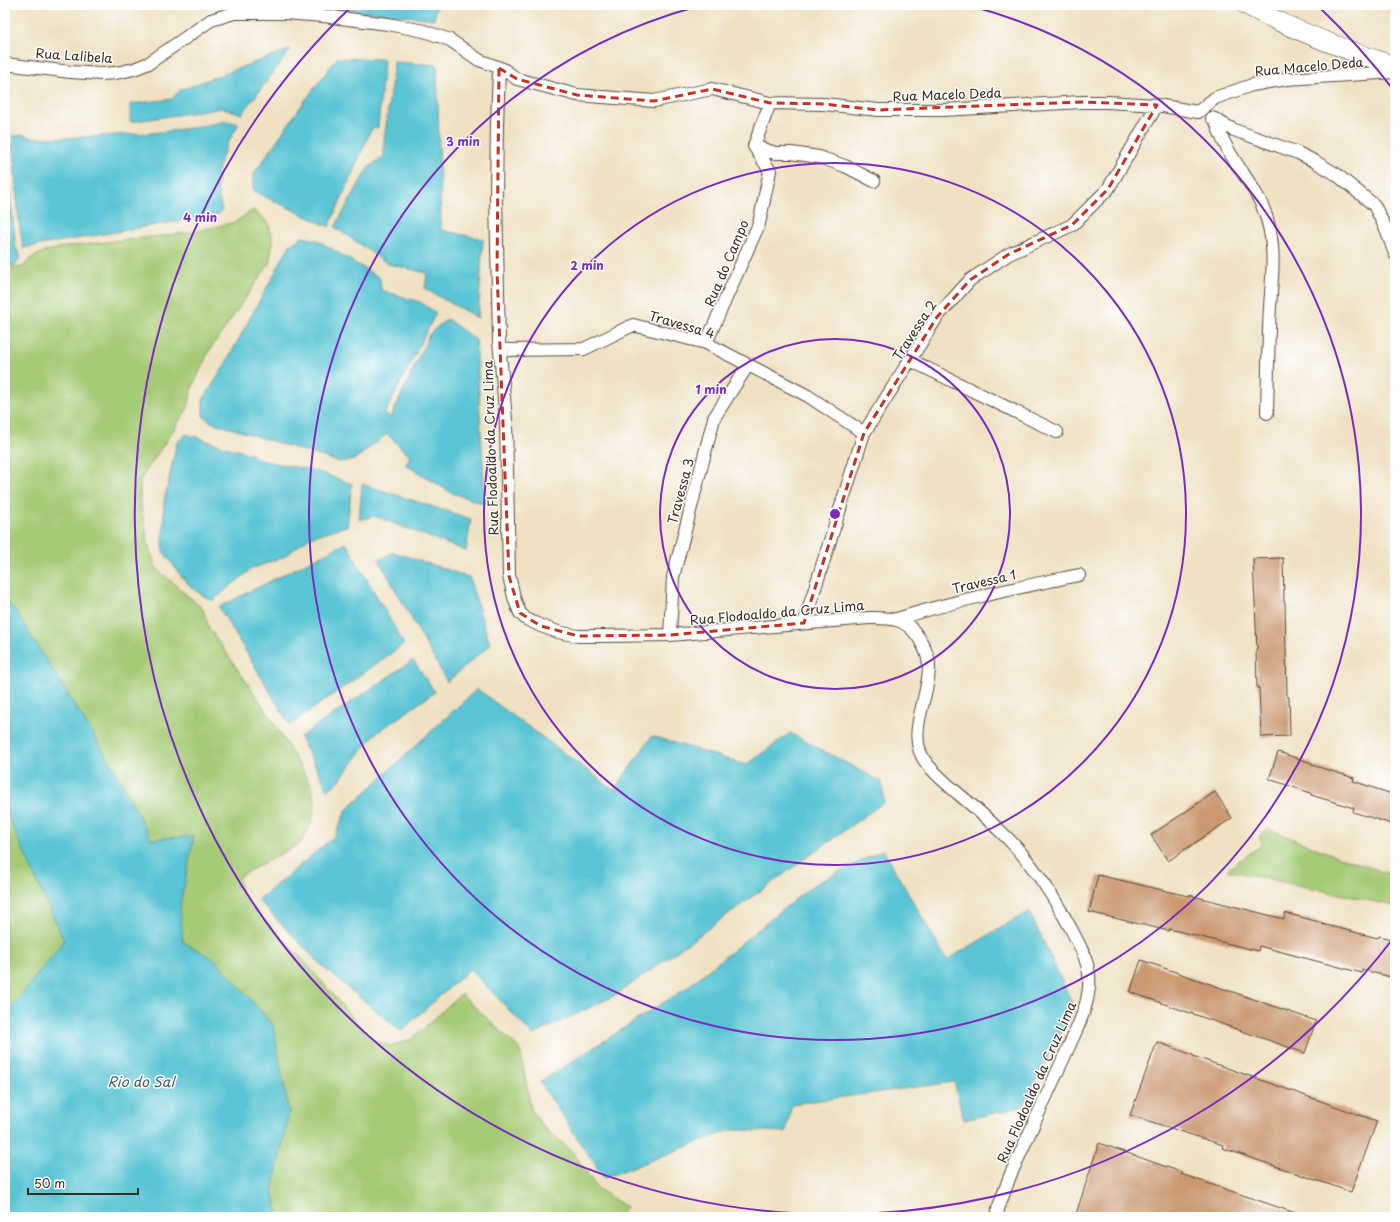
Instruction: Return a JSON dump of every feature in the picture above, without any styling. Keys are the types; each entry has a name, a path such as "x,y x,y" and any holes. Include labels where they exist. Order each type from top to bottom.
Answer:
{"main road":[{"path":"1246,5 1298,31 1336,46 1395,66"}],"street":[{"name":"Rua Lalibela","path":"5,64 71,72 101,74 116,73 134,69 149,63 211,20 234,13 251,12 324,16 388,24 424,31 450,40 479,60 499,68"},
{"name":"Rua Macelo Deda","path":"499,68 503,69 517,79 577,95 654,101 712,89 770,104 824,104 878,110 914,111 1082,102 1157,106 1198,112 1215,98 1252,85 1287,79 1395,72"},
{"name":"Rua Flodoaldo da Cruz Lima","path":"499,68 496,203 497,271 500,350 506,427 509,576 515,602 520,613 526,618 541,626 567,634 601,636 670,635 869,618 897,619 917,636 928,658 928,677 917,732 918,745 924,762 1001,831 1022,853 1058,905 1081,949 1087,964 1089,976 1085,1008 1010,1176 998,1209 997,1217"},
{"path":"770,104 754,146 775,153 791,153 819,157 845,166 874,181"},
{"name":"Travessa 2","path":"804,623 864,433 937,317 970,280 1010,254 1072,225 1108,189 1157,106"},
{"path":"1198,112 1215,119 1234,130 1298,153 1336,174 1374,206 1386,229 1395,254"},
{"path":"1215,119 1229,152 1262,205 1272,239 1274,264 1270,306 1267,413"},
{"name":"Rua do Campo","path":"706,343 759,224 770,171 754,146"},
{"name":"Travessa 4","path":"500,350 584,349 633,324 706,343 808,396 864,433"},
{"path":"910,360 1057,432"},
{"name":"Travessa 3","path":"670,635 673,577 714,418 748,365"},
{"name":"Travessa 1","path":"897,619 961,601 1078,575"}],"highlighted area":[{"path":"499,68 517,79 577,95 654,101 712,89 770,103 824,104 878,110 1082,102 1157,105 1108,189 1072,225 1009,254 970,280 937,317 864,433 804,623 670,635 578,636 541,626 520,613 509,576 497,271"}],"green space":[{"path":"253,210 269,224 273,242 269,264 209,351 192,388 188,408 140,480 140,501 150,551 157,569 203,609 209,628 268,713 311,785 315,805 311,824 301,843 238,877 243,897 304,961 371,1039 390,1046 412,1039 461,994 520,1049 531,1109 542,1126 573,1152 596,1187 626,1207 618,1217 5,1217 5,269 23,267 30,259 43,252 63,247 193,232 235,222"},
{"path":"1268,829 1331,854 1395,876 1395,906 1227,870 1263,844 1259,837"}],"water":[{"path":"296,5 437,5 434,19"},
{"path":"291,49 242,114 223,108 130,122 130,104 172,99 180,90"},
{"path":"337,58 384,59 378,127 371,130 329,227 253,191 253,175 301,106"},
{"path":"394,62 437,65 441,230 483,239 478,318 425,289 427,273 388,264 335,227 368,168 384,156 384,141"},
{"path":"227,121 239,124 227,145 217,175 217,186 222,211 219,214 23,248 19,223 12,136 24,135 32,138 63,138 153,133"},
{"path":"5,151 16,248 21,257 14,266 5,266"},
{"path":"302,237 317,240 380,278 381,290 420,302 436,313 384,415 391,417 430,333 447,319 476,340 485,504 452,493 406,465 410,456 387,434 354,460 339,462 211,422 203,416 203,400 223,368 290,245"},
{"path":"187,434 249,453 259,460 316,471 352,484 347,526 310,537 284,557 253,568 212,601 193,589 181,576 163,551 164,502 177,442"},
{"path":"362,484 471,519 466,551 374,516 359,520"},
{"path":"346,543 404,644 290,725 219,607"},
{"path":"393,552 469,577 490,645 447,682 379,560"},
{"name":"Rio do Sal","path":"5,599 16,612 111,763 151,839 194,836 180,906 183,942 217,961 273,1025 289,1113 273,1188 278,1217 5,1217 5,1012 10,1009 64,941 5,810"},
{"path":"413,660 435,692 374,735 338,782 328,790 300,737"},
{"path":"477,689 614,790 652,736 746,765 790,733 882,782 884,802 616,995 533,1035 470,969 401,1031 324,968 258,900 335,836 346,810"},
{"path":"883,850 947,960 1029,911 1074,1007 1022,1107 964,1120 954,1082 792,1104 786,1132 731,1130 604,1178 540,1082 685,989 813,885"}],"building":[{"path":"1283,558 1287,697 1289,697 1290,736 1261,737 1259,688 1257,688 1257,649 1253,559"},
{"path":"1278,752 1312,763 1312,765 1354,778 1353,781 1395,795 1395,825 1353,812 1354,808 1311,795 1311,793 1269,779"},
{"path":"1215,792 1232,818 1168,861 1151,835"},
{"path":"1098,875 1189,895 1284,919 1285,913 1378,938 1379,936 1395,940 1395,978 1362,970 1362,973 1259,946 1258,951 1169,929 1169,931 1089,912"},
{"path":"1141,960 1316,1021 1305,1053 1130,992"},
{"path":"1157,1042 1377,1121 1351,1192 1222,1148 1223,1145 1130,1115"},
{"path":"1099,1143 1181,1172 1181,1174 1301,1215 1301,1217 1083,1217 1076,1214"}]}
